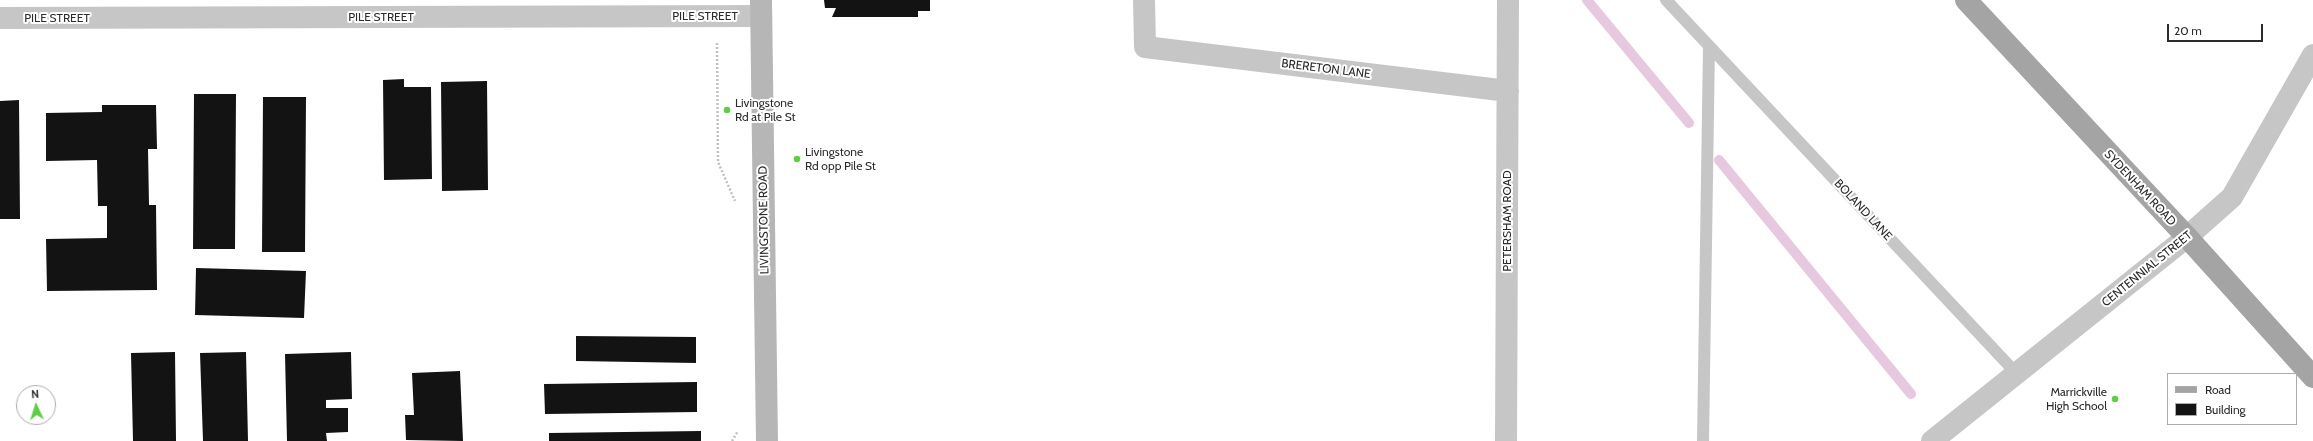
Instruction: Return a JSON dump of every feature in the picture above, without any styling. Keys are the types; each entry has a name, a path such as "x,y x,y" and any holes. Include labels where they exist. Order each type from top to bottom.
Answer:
{"main road":[{"name":"SYDENHAM ROAD","path":"1966,0 2187,237 2313,377"}],"street":[{"name":"BRERETON LANE","path":"1144,0 1145,47 1508,92"},
{"name":"PETERSHAM ROAD","path":"1506,441 1508,0"},
{"name":"PILE STREET","path":"0,18 761,8"},
{"name":"LIVINGSTONE ROAD","path":"761,8 767,441"},
{"name":"CENTENNIAL STREET","path":"1932,441 2187,237 2232,197 2313,55"}],"lane":[{"name":"BOLAND LANE","path":"1666,0 2017,374"},
{"path":"1703,441 1709,46"}],"path":[{"path":"717,38 718,162"}],"building":[{"path":"824,0 930,0 930,11 918,11 918,17 832,17 836,8 825,8"},
{"path":"404,79 404,87 431,87 432,179 384,180 383,80"},
{"path":"487,81 488,190 442,191 441,82"},
{"path":"194,94 236,94 235,249 193,249"},
{"path":"263,97 306,97 305,252 262,252"},
{"path":"19,100 20,219 0,219 0,101"},
{"path":"102,105 156,105 157,149 148,149 149,205 156,205 157,290 47,291 46,239 107,238 107,206 98,206 97,160 46,161 46,113 102,112"},
{"path":"196,268 306,271 304,318 195,315"},
{"path":"576,336 696,337 696,363 576,361"},
{"path":"175,352 176,441 133,441 131,353"},
{"path":"246,352 248,441 203,441 200,353"},
{"path":"351,352 352,399 326,400 326,408 348,408 348,432 326,433 327,441 287,441 285,354"},
{"path":"460,371 463,441 406,440 405,415 414,415 412,373"},
{"path":"697,382 697,412 545,414 544,384"},
{"path":"701,431 701,441 549,441 549,433"}],"waterway":[{"path":"1587,0 1689,123"},
{"path":"1719,160 1911,394"}],"place":[{"name":"Livingstone Rd at Pile St","path":"727,110"},
{"name":"Livingstone Rd opp Pile St","path":"797,159"},
{"name":"Marrickville High School","path":"2115,399"}]}
